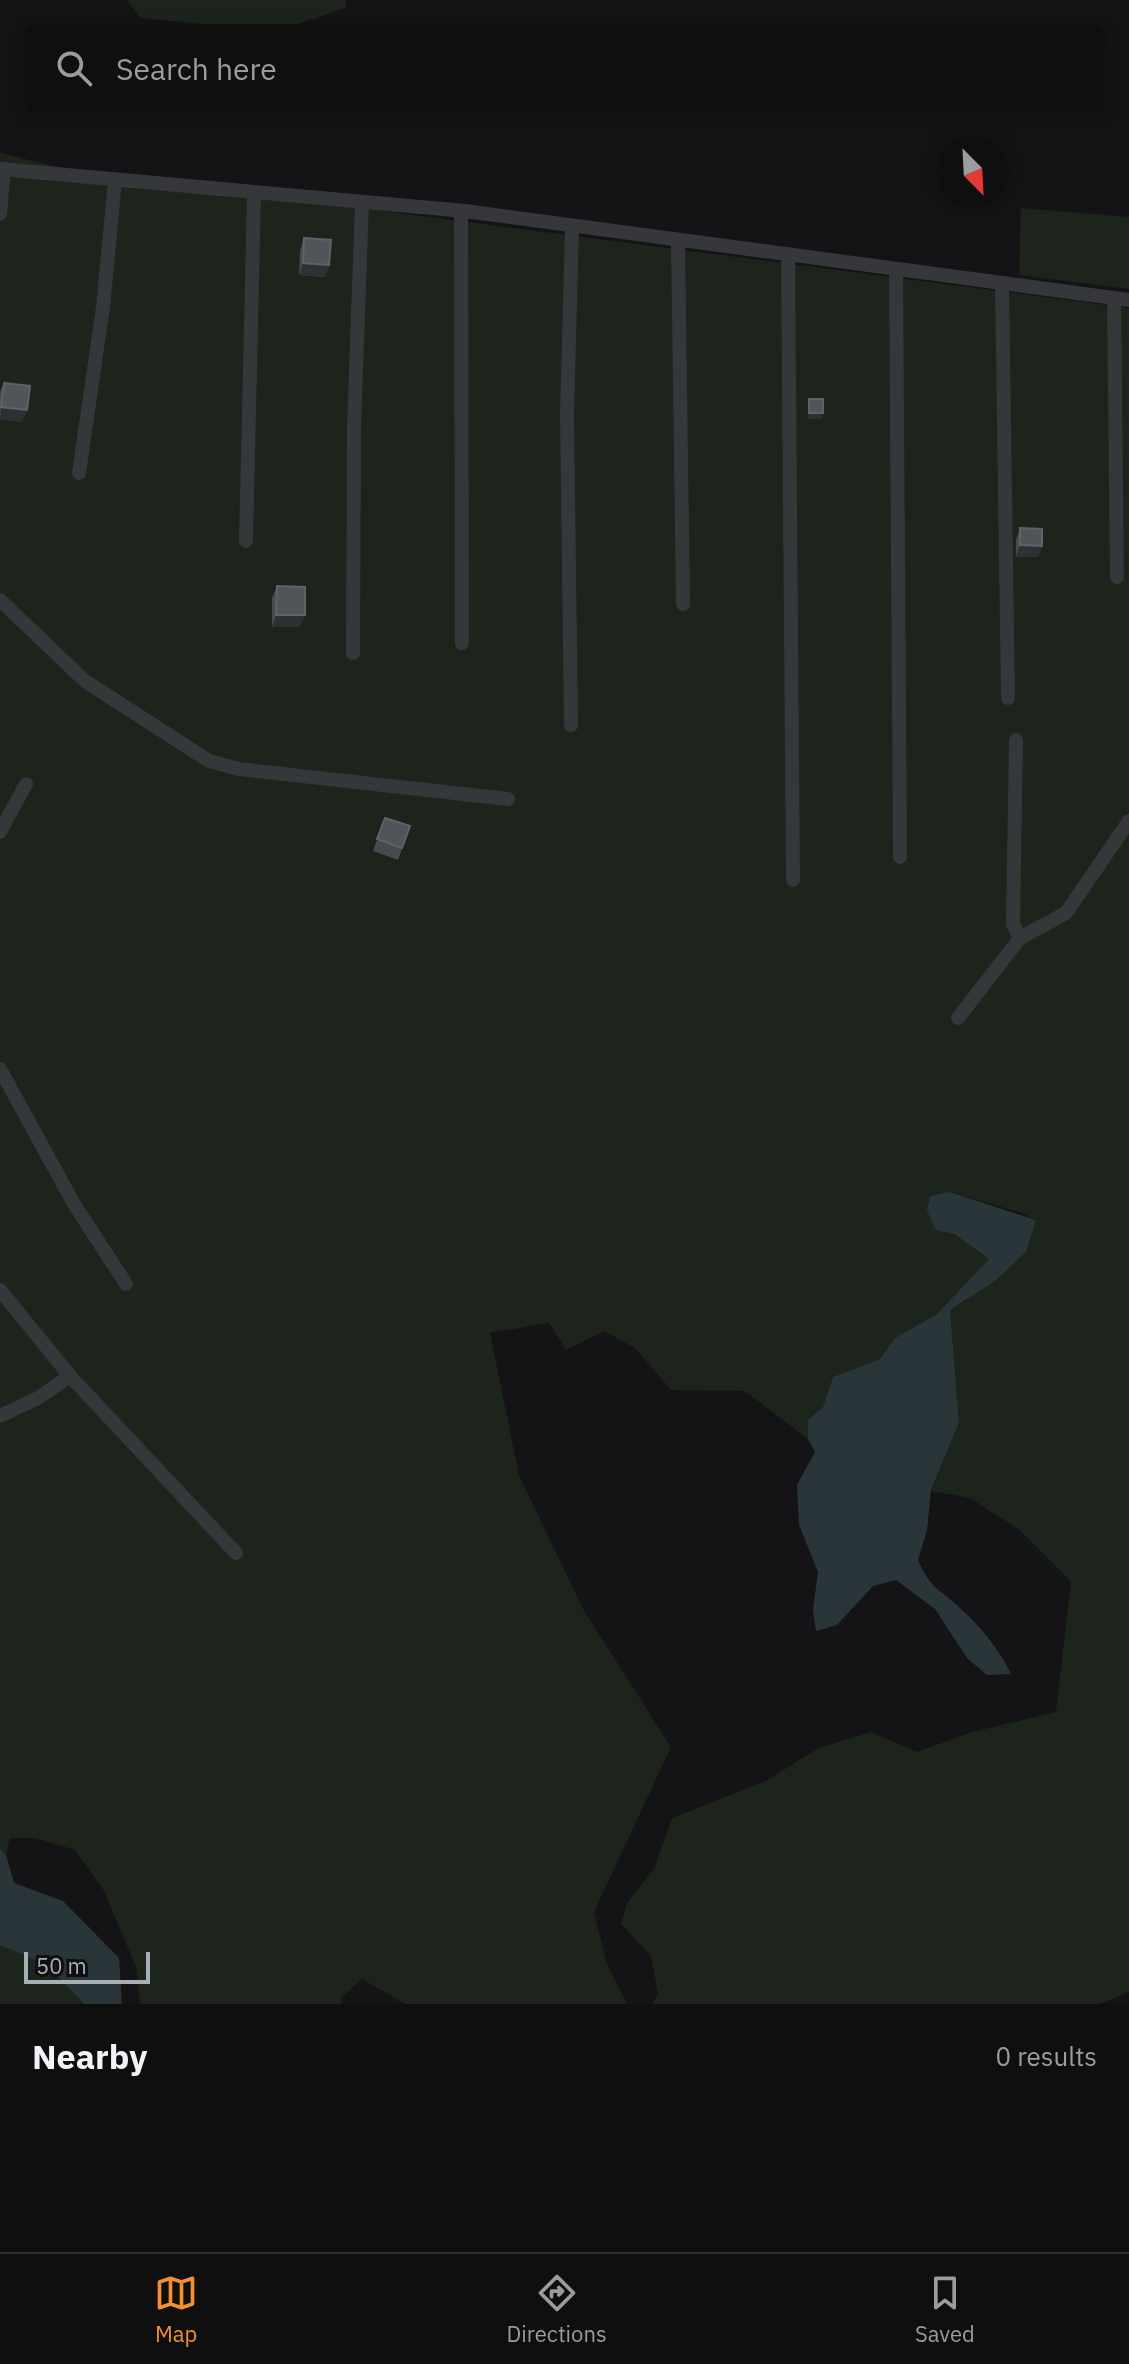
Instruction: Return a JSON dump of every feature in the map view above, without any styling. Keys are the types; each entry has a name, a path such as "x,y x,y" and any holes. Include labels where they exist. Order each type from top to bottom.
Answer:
{"street":[{"path":"0,214 2,169 254,195 461,211 1122,299 1117,577"},
{"path":"79,473 103,307 115,181"},
{"path":"246,541 254,195"},
{"path":"353,653 354,427 362,202"},
{"path":"461,211 462,643"},
{"path":"571,725 567,416 572,226"},
{"path":"678,240 683,604"},
{"path":"788,254 793,880"},
{"path":"896,269 900,857"},
{"path":"1002,283 1008,698"},
{"path":"0,600 85,681 209,761 239,769 508,799"},
{"path":"1016,740 1013,924 1020,938"},
{"path":"0,832 26,784"},
{"path":"958,1018 1020,938 1066,913 1129,821"},
{"path":"0,1069 74,1204 126,1284"},
{"path":"0,1290 70,1376 236,1553"},
{"path":"0,1416 38,1398 70,1376"}],"shaded area":[{"path":"126,0 346,0 346,8 298,24 203,24 141,18"},
{"path":"0,153 75,171 1129,308 1129,1992 1099,2004 652,2004 658,1994 651,1956 621,1924 627,1903 654,1869 672,1818 766,1781 819,1748 871,1732 917,1752 972,1732 1056,1712 1071,1581 1021,1531 970,1498 931,1491 959,1423 950,1310 971,1297 1036,1220 950,1192 953,1234 990,1259 937,1314 895,1338 880,1359 833,1377 823,1407 808,1420 808,1439 745,1391 671,1390 636,1349 605,1331 566,1350 549,1323 490,1333 519,1475 583,1609 671,1747 594,1912 607,1964 627,2004 405,2004 362,1979 340,1999 342,2004 140,2004 136,1967 104,1891 75,1850 35,1838 10,1838 6,1855 0,1848"},
{"path":"1021,208 1129,217 1129,289 1019,275"},
{"path":"950,1192 1036,1220 1026,1252 995,1281 950,1310 959,1423 931,1490 927,1530 918,1560 931,1583 989,1639 1011,1674 987,1675 967,1658 935,1609 896,1580 873,1586 837,1625 816,1631 813,1610 818,1572 799,1525 797,1485 815,1452 808,1439 808,1420 823,1407 833,1377 880,1359 895,1338 937,1314 989,1259 954,1234 936,1230 927,1211 930,1196"},
{"path":"0,1848 6,1855 14,1883 63,1901 119,1958 122,2004 84,2004 48,1966 0,1945"},
{"path":"0,1945 48,1966 84,2004 0,2004"}],"building":[{"path":"304,238 331,240 329,265 303,263"},
{"path":"4,383 30,386 27,410 1,407"},
{"path":"809,399 823,399 823,413 809,413"},
{"path":"1020,528 1042,529 1042,546 1020,545"},
{"path":"277,586 305,587 305,615 276,615"},
{"path":"385,818 410,826 402,848 377,839"}]}
